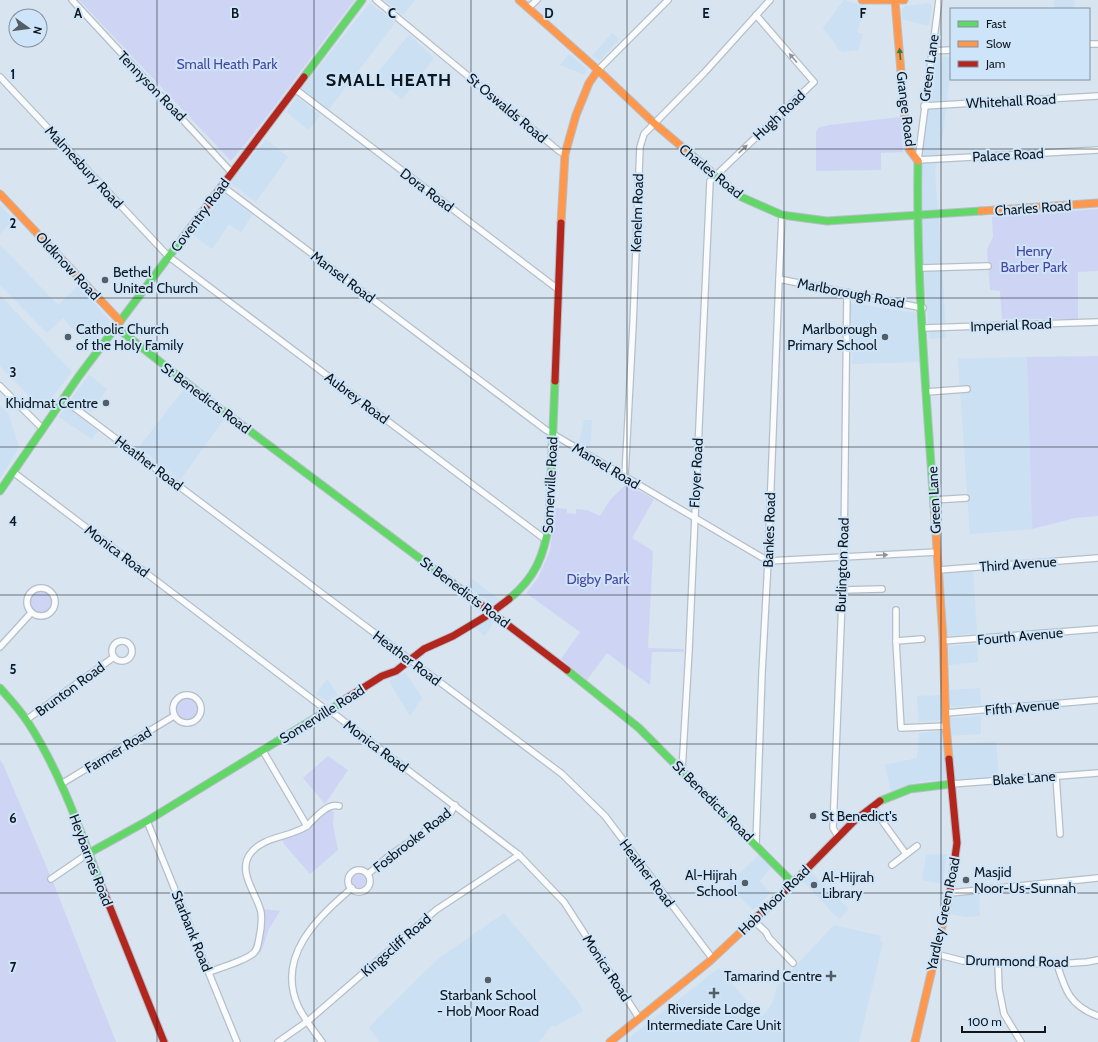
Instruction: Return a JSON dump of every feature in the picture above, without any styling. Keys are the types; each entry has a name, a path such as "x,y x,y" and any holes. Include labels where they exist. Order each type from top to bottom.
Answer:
{"street":[{"name":"Tennyson Road","path":"72,0 232,173"},
{"name":"Coventry Road","path":"0,491 42,428 168,256 362,0"},
{"name":"St Oswalds Road","path":"376,0 559,151 565,154"},
{"name":"Charles Road","path":"519,0 714,176 739,196 782,215 827,221 1098,203"},
{"path":"528,8 537,0"},
{"name":"Somerville Road","path":"51,879 89,854 147,821 320,715 330,712 336,705 382,676 389,676 411,661 416,655 446,638 453,636 492,612 514,594 537,567 546,540 549,523 561,213 565,154 576,115 589,83 598,70 668,0"},
{"name":"Kenelm Road","path":"624,476 633,325 640,147 644,134 770,0"},
{"path":"862,0 904,0"},
{"name":"Green Lane","path":"918,160 939,0"},
{"name":"Grange Road","path":"895,1 909,149 918,160 917,216"},
{"name":"Hugh Road","path":"714,176 814,82 756,15"},
{"path":"932,51 950,50"},
{"name":"Malmesbury Road","path":"0,77 168,256"},
{"name":"Dora Road","path":"295,90 559,290"},
{"name":"Whitehall Road","path":"924,106 1098,96"},
{"name":"Palace Road","path":"918,160 1098,150"},
{"name":"Floyer Road","path":"682,771 689,650 710,181 714,176"},
{"name":"Mansel Road","path":"222,186 553,434 768,560"},
{"name":"Oldknow Road","path":"0,194 118,324"},
{"name":"Bankes Road","path":"756,844 782,215"},
{"name":"Green Lane","path":"917,216 923,308 926,392 943,641 946,726 951,784"},
{"name":"Aubrey Road","path":"168,256 546,540"},
{"path":"920,268 988,266"},
{"name":"Marlborough Road","path":"779,279 923,308"},
{"name":"Burlington Road","path":"838,836 833,828 843,557 847,292"},
{"name":"Imperial Road","path":"924,328 1098,322"},
{"name":"St Benedicts Road","path":"118,324 207,399 492,612 570,672 639,728 756,844 793,883"},
{"path":"0,386 42,428"},
{"path":"926,392 967,389"},
{"name":"Heather Road","path":"63,399 562,774 605,816 712,958"},
{"name":"Monica Road","path":"13,472 455,805 519,855 564,902 639,1018"},
{"path":"933,500 966,498"},
{"path":"768,560 937,552"},
{"name":"Third Avenue","path":"938,570 1098,558"},
{"path":"38,588 45,589 51,593 54,603 51,612 43,616 31,613 27,607 29,594 38,588"},
{"path":"842,590 882,589"},
{"path":"896,610 896,641 901,728 946,726"},
{"path":"0,647 31,613"},
{"name":"Fourth Avenue","path":"943,641 1098,629"},
{"path":"896,641 922,639"},
{"name":"Brunton Road","path":"26,720 114,657"},
{"name":"Heybarnes Road","path":"0,688 26,720 40,741 61,784 142,991 164,1042"},
{"path":"181,696 193,696 200,704 201,710 199,716 190,723 178,721 174,716 173,705 176,699 181,696"},
{"name":"Fifth Avenue","path":"946,713 1098,700"},
{"name":"Farmer Road","path":"61,784 174,716"},
{"path":"262,751 306,826"},
{"name":"Blake Lane","path":"951,784 1098,773"},
{"path":"1056,776 1060,834"},
{"name":"Hob Moor Road","path":"610,1042 712,958 793,883 838,836 872,807 884,799 910,789 951,784"},
{"name":"Yardley Green Road","path":"915,1042 950,893 957,843 951,784"},
{"name":"Fosbrooke Road","path":"368,874 389,856 450,814 455,805"},
{"path":"209,972 253,954 258,945 261,913 245,870 246,861 250,854 263,842 301,830 329,806 339,806"},
{"path":"872,807 906,854"},
{"name":"Starbank Road","path":"147,821 237,1042"},
{"path":"892,864 917,846"},
{"name":"Kingscliff Road","path":"278,1042 308,1022 436,910 519,855"},
{"name":"Fosbrooke Road","path":"359,870 368,874 370,882 366,889 359,891 352,888 348,883 351,874 359,870"},
{"path":"950,893 1098,878"},
{"name":"Fosbrooke Road","path":"322,1042 299,1007 293,991 292,978 296,954 299,945 310,928 332,905 352,888"},
{"path":"753,920 766,932 769,938 793,963"},
{"name":"Drummond Road","path":"936,954 963,961 998,963 1057,964 1098,960"},
{"path":"998,963 999,989 1004,1014 1021,1042"},
{"path":"1057,964 1064,987 1075,1004 1098,1016"}],"shaded area":[{"path":"384,0 415,0 403,15"},
{"path":"844,0 864,6 857,32 863,34 858,50 843,52 836,47 837,46 823,28"},
{"path":"1054,0 1074,0 1075,8 1054,8"},
{"path":"370,3 395,23 328,110 301,89"},
{"path":"929,3 932,6 929,26 902,19 902,9 905,6"},
{"path":"612,33 619,39 599,61 592,56"},
{"path":"409,35 434,58 402,99 374,77"},
{"path":"569,54 587,69 585,75 560,65"},
{"path":"934,56 950,57 950,75 943,134 935,171 946,338 929,339 920,211 920,153"},
{"path":"297,97 320,115 309,130 286,112"},
{"path":"266,139 288,157 256,202 231,182"},
{"path":"224,193 253,214 241,232 229,224 212,249 193,235"},
{"path":"0,205 14,220 0,234"},
{"path":"0,245 58,305 78,286 110,321 90,347 63,318 47,333 0,285"},
{"path":"0,295 72,372 48,402 36,403 0,366"},
{"name":"Marlborough Primary School","path":"851,303 916,313 919,362 852,364"},
{"path":"1027,357 1032,529 970,534 958,359"},
{"path":"89,375 107,389 91,412 72,398"},
{"path":"185,388 225,418 180,480 139,447"},
{"path":"0,406 8,413 19,447 0,479"},
{"path":"66,407 98,431 92,439 59,417"},
{"path":"584,420 592,420 590,450 579,443"},
{"path":"973,571 977,633 946,636 941,574"},
{"path":"472,579 500,600 494,605 467,586"},
{"path":"490,618 494,622 485,636 475,628"},
{"path":"977,644 978,662 949,665 947,646"},
{"path":"405,672 422,698 410,716 389,681"},
{"path":"327,679 338,695 327,701 316,694"},
{"path":"980,688 981,705 951,707 950,690"},
{"path":"940,695 942,720 919,722 917,696"},
{"path":"981,716 981,734 951,736 951,718"},
{"path":"943,731 946,779 918,782 891,791 885,765 917,758 919,733"},
{"path":"996,741 999,777 954,780 951,745"},
{"path":"947,854 943,884 922,880 926,855"},
{"name":"Al-Hijrah School","path":"759,855 771,868 759,881 771,893 753,910 728,885"},
{"path":"811,872 849,909 839,919 802,880"},
{"path":"979,893 980,916 966,917 950,914 955,895"},
{"name":"Starbank School - Hob Moor Road","path":"504,913 577,1000 583,1011 556,1026 551,1026 539,1042 379,1042 369,1027 438,959"},
{"name":"Tamarind Centre","path":"834,925 881,936 880,941 883,942 859,1042 624,1042 719,968 760,1017 763,1016 773,1002 777,986"}],"green space":[{"name":"Small Heath Park","path":"79,0 355,0 231,161"},
{"path":"900,117 903,152 881,153 881,170 816,171 816,132 818,128 829,125"},
{"name":"Henry Barber Park","path":"1098,209 1098,271 1078,272 1078,319 1002,319 1000,291 990,290 987,249 993,237 992,217"},
{"path":"1098,356 1098,516 1075,518 1032,529 1027,357"},
{"name":"Digby Park","path":"626,484 654,499 632,538 653,551 648,648 684,649 684,652 652,652 650,685 607,653 587,680 561,659 580,632 526,593 538,578 550,551 555,508 567,509 567,513 576,514 576,509 587,510 600,516 610,500"},
{"path":"37,591 45,591 52,598 52,606 45,613 37,613 30,606 30,598"},
{"path":"187,698 195,701 198,709 195,717 187,720 179,717 176,709 179,701"},
{"path":"328,756 348,770 325,804 303,778"},
{"path":"0,760 50,875 50,879 53,882 116,1042 0,1042"},
{"path":"332,810 334,813 333,825 338,850 310,874 282,840 307,828"},
{"path":"356,874 362,874 366,878 366,884 362,888 356,888 352,884 352,878"},
{"path":"262,909 280,911 269,929 261,952 259,951 263,931"}],"traffic: fast":[{"path":"304,77 362,0"},
{"path":"688,152 739,196 782,215 827,221 981,211"},
{"path":"918,161 920,291 934,506"},
{"path":"0,491 79,376 185,235"},
{"path":"116,327 207,399 446,578"},
{"path":"509,599 526,583 537,566 547,535 549,523 555,381"},
{"path":"567,670 639,728 793,883"},
{"path":"0,688 26,719 50,761 68,800 99,880"},
{"path":"89,853 147,821 347,698"},
{"path":"880,801 910,789 951,784"}],"traffic: slow":[{"path":"519,0 598,70 655,124 688,152"},
{"path":"862,0 904,0"},
{"path":"895,0 905,120 909,149 918,161"},
{"path":"561,223 565,154 576,115 589,83 598,70"},
{"path":"0,194 120,321"},
{"path":"981,211 1098,203"},
{"path":"934,506 949,759"},
{"path":"610,1042 710,961 759,915"},
{"path":"915,1042 944,918"}],"traffic: jam":[{"path":"185,235 304,77"},
{"path":"555,381 561,223"},
{"path":"446,578 567,670"},
{"path":"347,698 382,676 396,671 424,649 453,636 488,615 509,599"},
{"path":"944,918 950,893 957,843 949,759"},
{"path":"759,915 854,821 880,801"},
{"path":"99,880 164,1042"}],"place":[{"name":"Bethel United Church","path":"105,280"},
{"name":"Catholic Church of the Holy Family","path":"68,337"},
{"name":"Marlborough Primary School","path":"885,337"},
{"name":"Khidmat Centre","path":"106,403"},
{"name":"St Benedict's","path":"813,816"},
{"name":"Masjid Noor-Us-Sunnah","path":"966,880"},
{"name":"Al-Hijrah School","path":"745,883"},
{"name":"Al-Hijrah Library","path":"814,885"},
{"name":"Tamarind Centre","path":"831,976"},
{"name":"Starbank School - Hob Moor Road","path":"488,980"},
{"name":"Riverside Lodge Intermediate Care Unit","path":"714,993"}],"district":[{"name":"SMALL HEATH","path":"389,80"}]}
